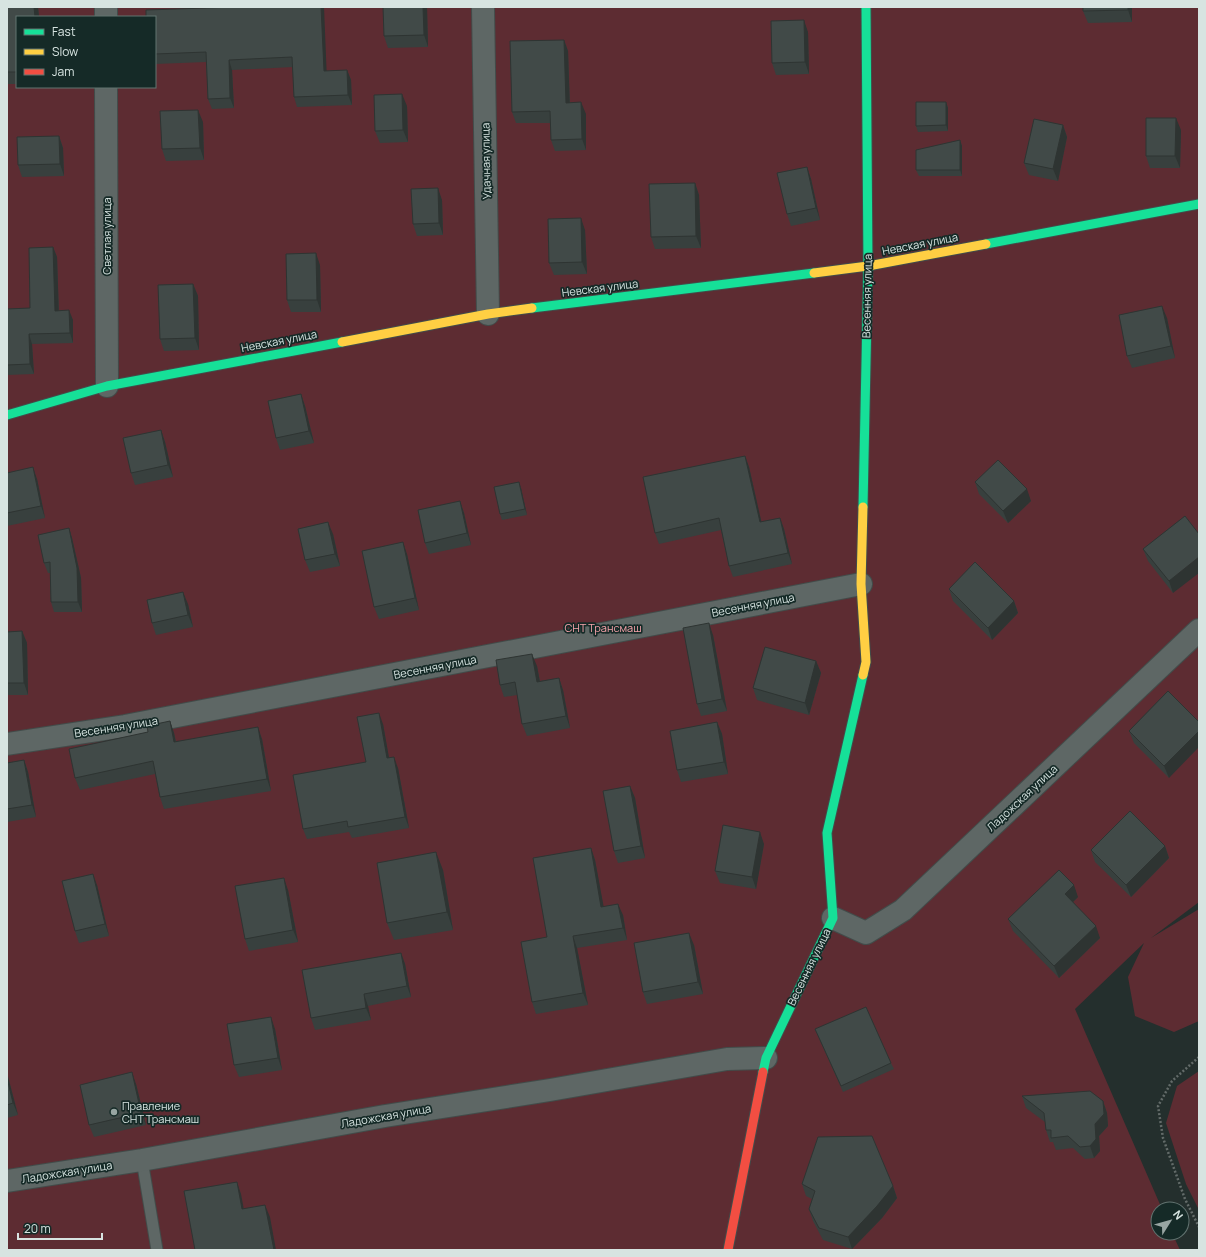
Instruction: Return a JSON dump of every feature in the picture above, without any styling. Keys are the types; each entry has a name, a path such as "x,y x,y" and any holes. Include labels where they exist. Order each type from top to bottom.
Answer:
{"street":[{"name":"Удачная улица","path":"483,7 488,314"},
{"name":"Весенняя улица","path":"728,1250 766,1058 833,918 827,833 866,662 861,584 868,266 866,7"},
{"name":"Светлая улица","path":"106,88 107,386"},
{"name":"Невская улица","path":"7,415 107,386 488,314 868,266 1199,204"},
{"name":"Весенняя улица","path":"7,744 125,726 861,584"},
{"name":"Ладожская улица","path":"833,918 866,932 903,910 1199,630"},
{"name":"Ладожская улица","path":"7,1181 142,1160 385,1116 550,1090 727,1059 766,1058"}],"lane":[{"path":"142,1160 157,1250"}],"path":[{"path":"1199,1057 1172,1081 1158,1106 1163,1138 1185,1199 1199,1227"}],"green space":[{"name":"СНТ Трансмаш","path":"7,7 1199,7 1199,902 1151,938 1199,909 1199,1021 1174,1032 1135,1016 1128,977 1144,943 1075,1009 1159,1201 1150,1201 1150,1241 1176,1241 1180,1250 7,1250"},
{"path":"1199,1071 1199,1210 1186,1184 1166,1123 1177,1086"}],"building":[{"path":"7,7 34,7 35,16 16,16 16,72 7,72"},
{"path":"236,7 321,7 324,71 347,70 348,95 294,97 292,57 229,60 230,98 208,99 206,52 156,54 156,16 146,16 146,10"},
{"path":"383,7 423,7 424,35 384,36"},
{"path":"1083,7 1128,7 1128,10 1083,11"},
{"path":"804,20 805,62 772,63 771,21"},
{"path":"564,40 566,103 581,102 582,139 551,140 550,111 512,112 510,41"},
{"path":"402,94 403,130 375,131 374,95"},
{"path":"916,102 946,102 946,125 916,126"},
{"path":"198,110 200,148 162,149 160,111"},
{"path":"1146,118 1176,118 1175,156 1146,156"},
{"path":"1034,119 1063,125 1053,169 1024,163"},
{"path":"59,136 60,164 18,165 17,137"},
{"path":"960,140 960,170 916,170 916,150"},
{"path":"807,167 816,208 787,214 777,173"},
{"path":"695,183 696,236 651,237 649,184"},
{"path":"438,188 439,223 413,224 411,189"},
{"path":"581,218 582,262 549,263 548,219"},
{"path":"53,247 55,311 69,310 70,333 29,334 30,364 7,365 7,309 30,308 29,248"},
{"path":"316,253 317,300 287,300 286,254"},
{"path":"193,284 195,338 160,339 158,285"},
{"path":"1162,306 1171,346 1127,356 1119,315"},
{"path":"301,394 309,431 276,438 268,401"},
{"path":"161,430 168,465 131,473 123,438"},
{"path":"745,456 760,522 780,518 788,553 729,566 719,518 655,533 643,477"},
{"path":"998,460 1027,489 1003,511 975,482"},
{"path":"33,467 41,506 7,513 7,473"},
{"path":"519,482 525,509 500,514 494,487"},
{"path":"460,501 467,533 425,543 418,510"},
{"path":"1185,516 1199,534 1199,557 1169,581 1143,549"},
{"path":"328,522 335,554 305,560 298,529"},
{"path":"69,528 77,568 78,602 51,602 50,562 44,563 38,535"},
{"path":"403,542 415,598 374,607 362,551"},
{"path":"975,562 1014,601 988,628 949,589"},
{"path":"183,592 188,615 152,623 147,600"},
{"path":"709,623 722,699 697,704 683,628"},
{"path":"22,631 24,683 7,683 7,632"},
{"path":"765,647 816,661 805,703 753,688"},
{"path":"532,654 537,682 559,678 566,716 522,724 515,682 500,685 496,660"},
{"path":"1168,691 1199,722 1199,731 1164,766 1129,731"},
{"path":"379,713 387,758 394,757 405,817 348,827 347,821 303,829 293,775 366,762 357,717"},
{"path":"170,721 174,742 258,727 267,779 160,797 153,761 75,778 69,749 148,732 147,726"},
{"path":"717,722 724,762 677,770 670,731"},
{"path":"24,760 32,805 7,809 7,763"},
{"path":"630,786 641,846 614,851 603,791"},
{"path":"1130,811 1165,846 1126,885 1091,850"},
{"path":"723,825 760,832 752,877 715,871"},
{"path":"591,848 601,907 618,904 623,928 573,936 583,993 532,1002 521,942 547,937 533,858"},
{"path":"436,852 447,912 387,923 377,863"},
{"path":"1059,870 1074,885 1065,894 1096,926 1054,966 1008,919"},
{"path":"93,874 105,924 75,931 62,881"},
{"path":"284,878 293,930 245,939 235,886"},
{"path":"689,933 698,982 643,992 634,943"},
{"path":"401,953 407,986 364,994 366,1008 311,1018 302,970"},
{"path":"866,1007 891,1063 841,1086 815,1029"},
{"path":"271,1017 278,1058 234,1065 227,1024"},
{"path":"132,1072 141,1113 89,1125 80,1085"},
{"path":"7,1078 13,1103 7,1105"},
{"path":"1090,1091 1103,1101 1104,1114 1095,1124 1096,1139 1090,1146 1080,1147 1068,1136 1051,1138 1051,1130 1046,1130 1044,1113 1022,1096"},
{"path":"872,1136 893,1186 877,1206 848,1237 819,1228 809,1209 815,1191 802,1184 818,1137"},
{"path":"237,1182 242,1209 265,1205 274,1250 195,1250 184,1191"}],"traffic: fast":[{"path":"863,507 868,266 866,7"},
{"path":"986,244 1199,204"},
{"path":"532,308 814,273"},
{"path":"7,415 107,386 342,342"},
{"path":"763,1072 766,1058 833,918 827,833 863,675"}],"traffic: slow":[{"path":"814,273 868,266 986,244"},
{"path":"342,342 488,314 532,308"},
{"path":"863,507 861,584 866,662 863,675"}],"traffic: jam":[{"path":"728,1250 763,1072"}],"place":[{"name":"Правление СНТ Трансмаш","path":"114,1112"}]}
